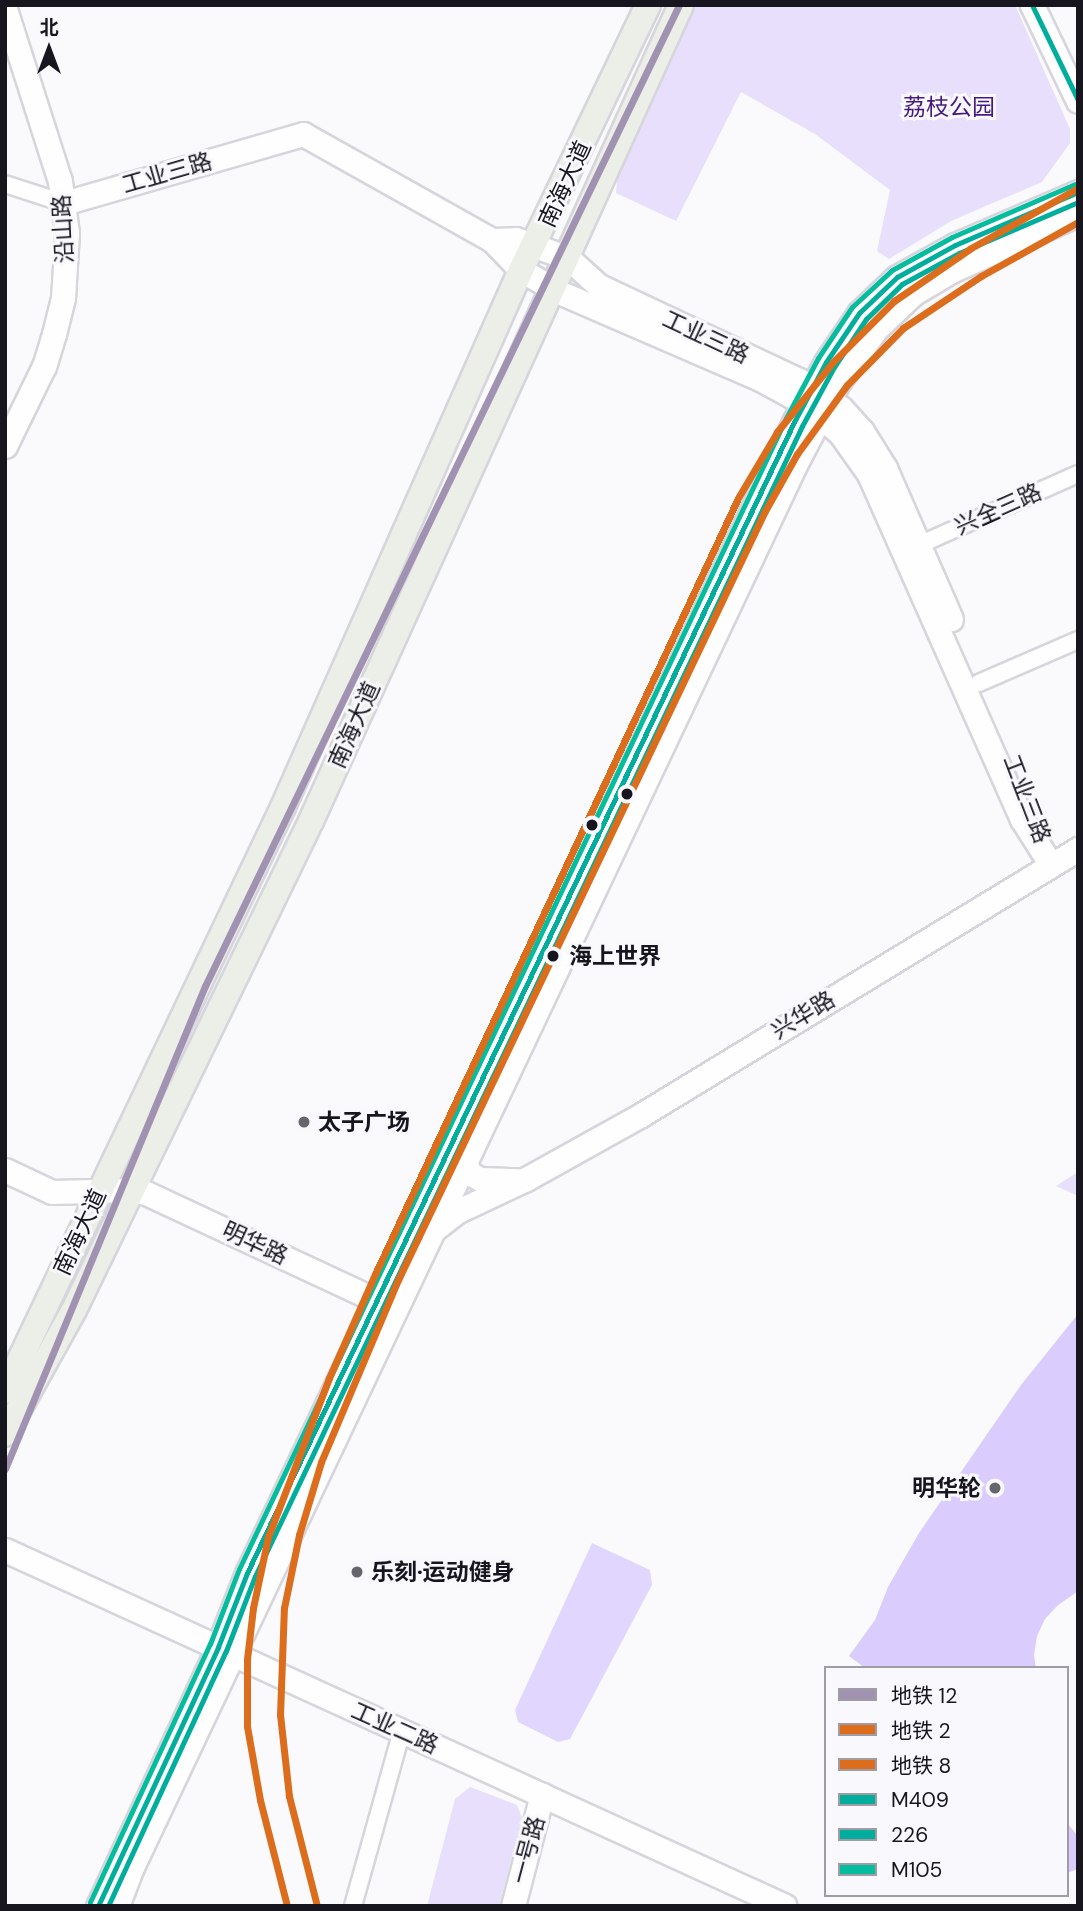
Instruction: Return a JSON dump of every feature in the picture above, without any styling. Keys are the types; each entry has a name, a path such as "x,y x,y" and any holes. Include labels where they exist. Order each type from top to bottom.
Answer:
{"main road":[{"name":"南海大道","path":"5,1391 283,807 521,270 536,244 648,5"},
{"name":"南海大道","path":"5,1434 74,1310 311,821 681,5"}],"street":[{"path":"1032,5 1078,101"},
{"name":"沿山路","path":"5,9 58,173 64,203 66,265 54,334 44,366 5,446"},
{"name":"工业三路","path":"64,203 303,134 492,240 521,270 583,304 816,401 852,447 869,474 1022,819 1051,865"},
{"path":"5,184 64,203"},
{"path":"117,1906 225,1650 247,1573 859,313 897,277 955,245 1078,192"},
{"path":"97,1906 435,1229 816,401 863,344 914,293 951,271 1078,214"},
{"name":"工业三路","path":"492,240 516,239 536,244 568,258 587,278 612,294 852,419 870,442 919,545 1036,813 1051,865"},
{"name":"兴全三路","path":"919,545 1078,474"},
{"path":"979,683 1078,640"},
{"name":"兴华路","path":"435,1229 458,1212 526,1179 641,1115 1078,849"},
{"name":"兴华路","path":"466,1163 469,1173 480,1179 526,1179"},
{"path":"5,1170 52,1192 99,1193 131,1190"},
{"name":"明华路","path":"131,1190 160,1199 378,1301"},
{"name":"工业二路","path":"5,1550 785,1906"},
{"path":"353,1906 402,1731"},
{"name":"一号路","path":"513,1906 542,1795"}],"green space":[{"name":"荔枝公园","path":"691,5 1015,5 1070,129 1070,143 1042,182 951,221 889,259 877,251 890,190 815,134 741,92 676,221 616,193 619,156"},
{"path":"1078,1172 1078,1196 1056,1186"},
{"path":"470,1787 517,1805 522,1818 499,1906 427,1906 455,1799"}],"shaded area":[{"path":"1078,1314 1078,1591 1057,1606 1045,1619 1037,1636 1034,1655 1036,1666 862,1666 849,1656 875,1620 888,1587 919,1533 1021,1385"},
{"path":"592,1543 650,1570 652,1585 570,1739 558,1742 518,1722 515,1710"},
{"path":"1069,1825 1078,1836 1078,1869 1069,1872"}],"metro line":[{"name":"12","path":"5,1469 205,986 679,5"},
{"name":"2","path":"287,1906 260,1800 247,1726 247,1659 253,1608 268,1537 329,1378 376,1272 738,498 777,432 832,363 894,301 971,248 1078,188"},
{"name":"8","path":"317,1906 289,1796 280,1715 284,1608 299,1535 321,1462 398,1280 765,511 797,454 847,385 903,328 981,276 1078,222"}],"transit line":[{"name":"M409","path":"1032,5 1078,100"},
{"name":"M105","path":"90,1902 210,1644 239,1569 786,418 818,358 852,307 892,270 952,237 1075,184"},
{"name":"M409","path":"98,1906 218,1647 247,1573 794,422 826,362 859,313 897,277 955,245 1078,192"},
{"name":"226","path":"108,1906 226,1651 255,1576 802,426 834,367 866,319 902,284 959,253 1078,202"}],"place":[{"name":"海上世界","path":"553,956"},
{"name":"太子广场","path":"304,1122"},
{"name":"明华轮","path":"995,1488"},
{"name":"乐刻·运动健身","path":"357,1572"}]}
